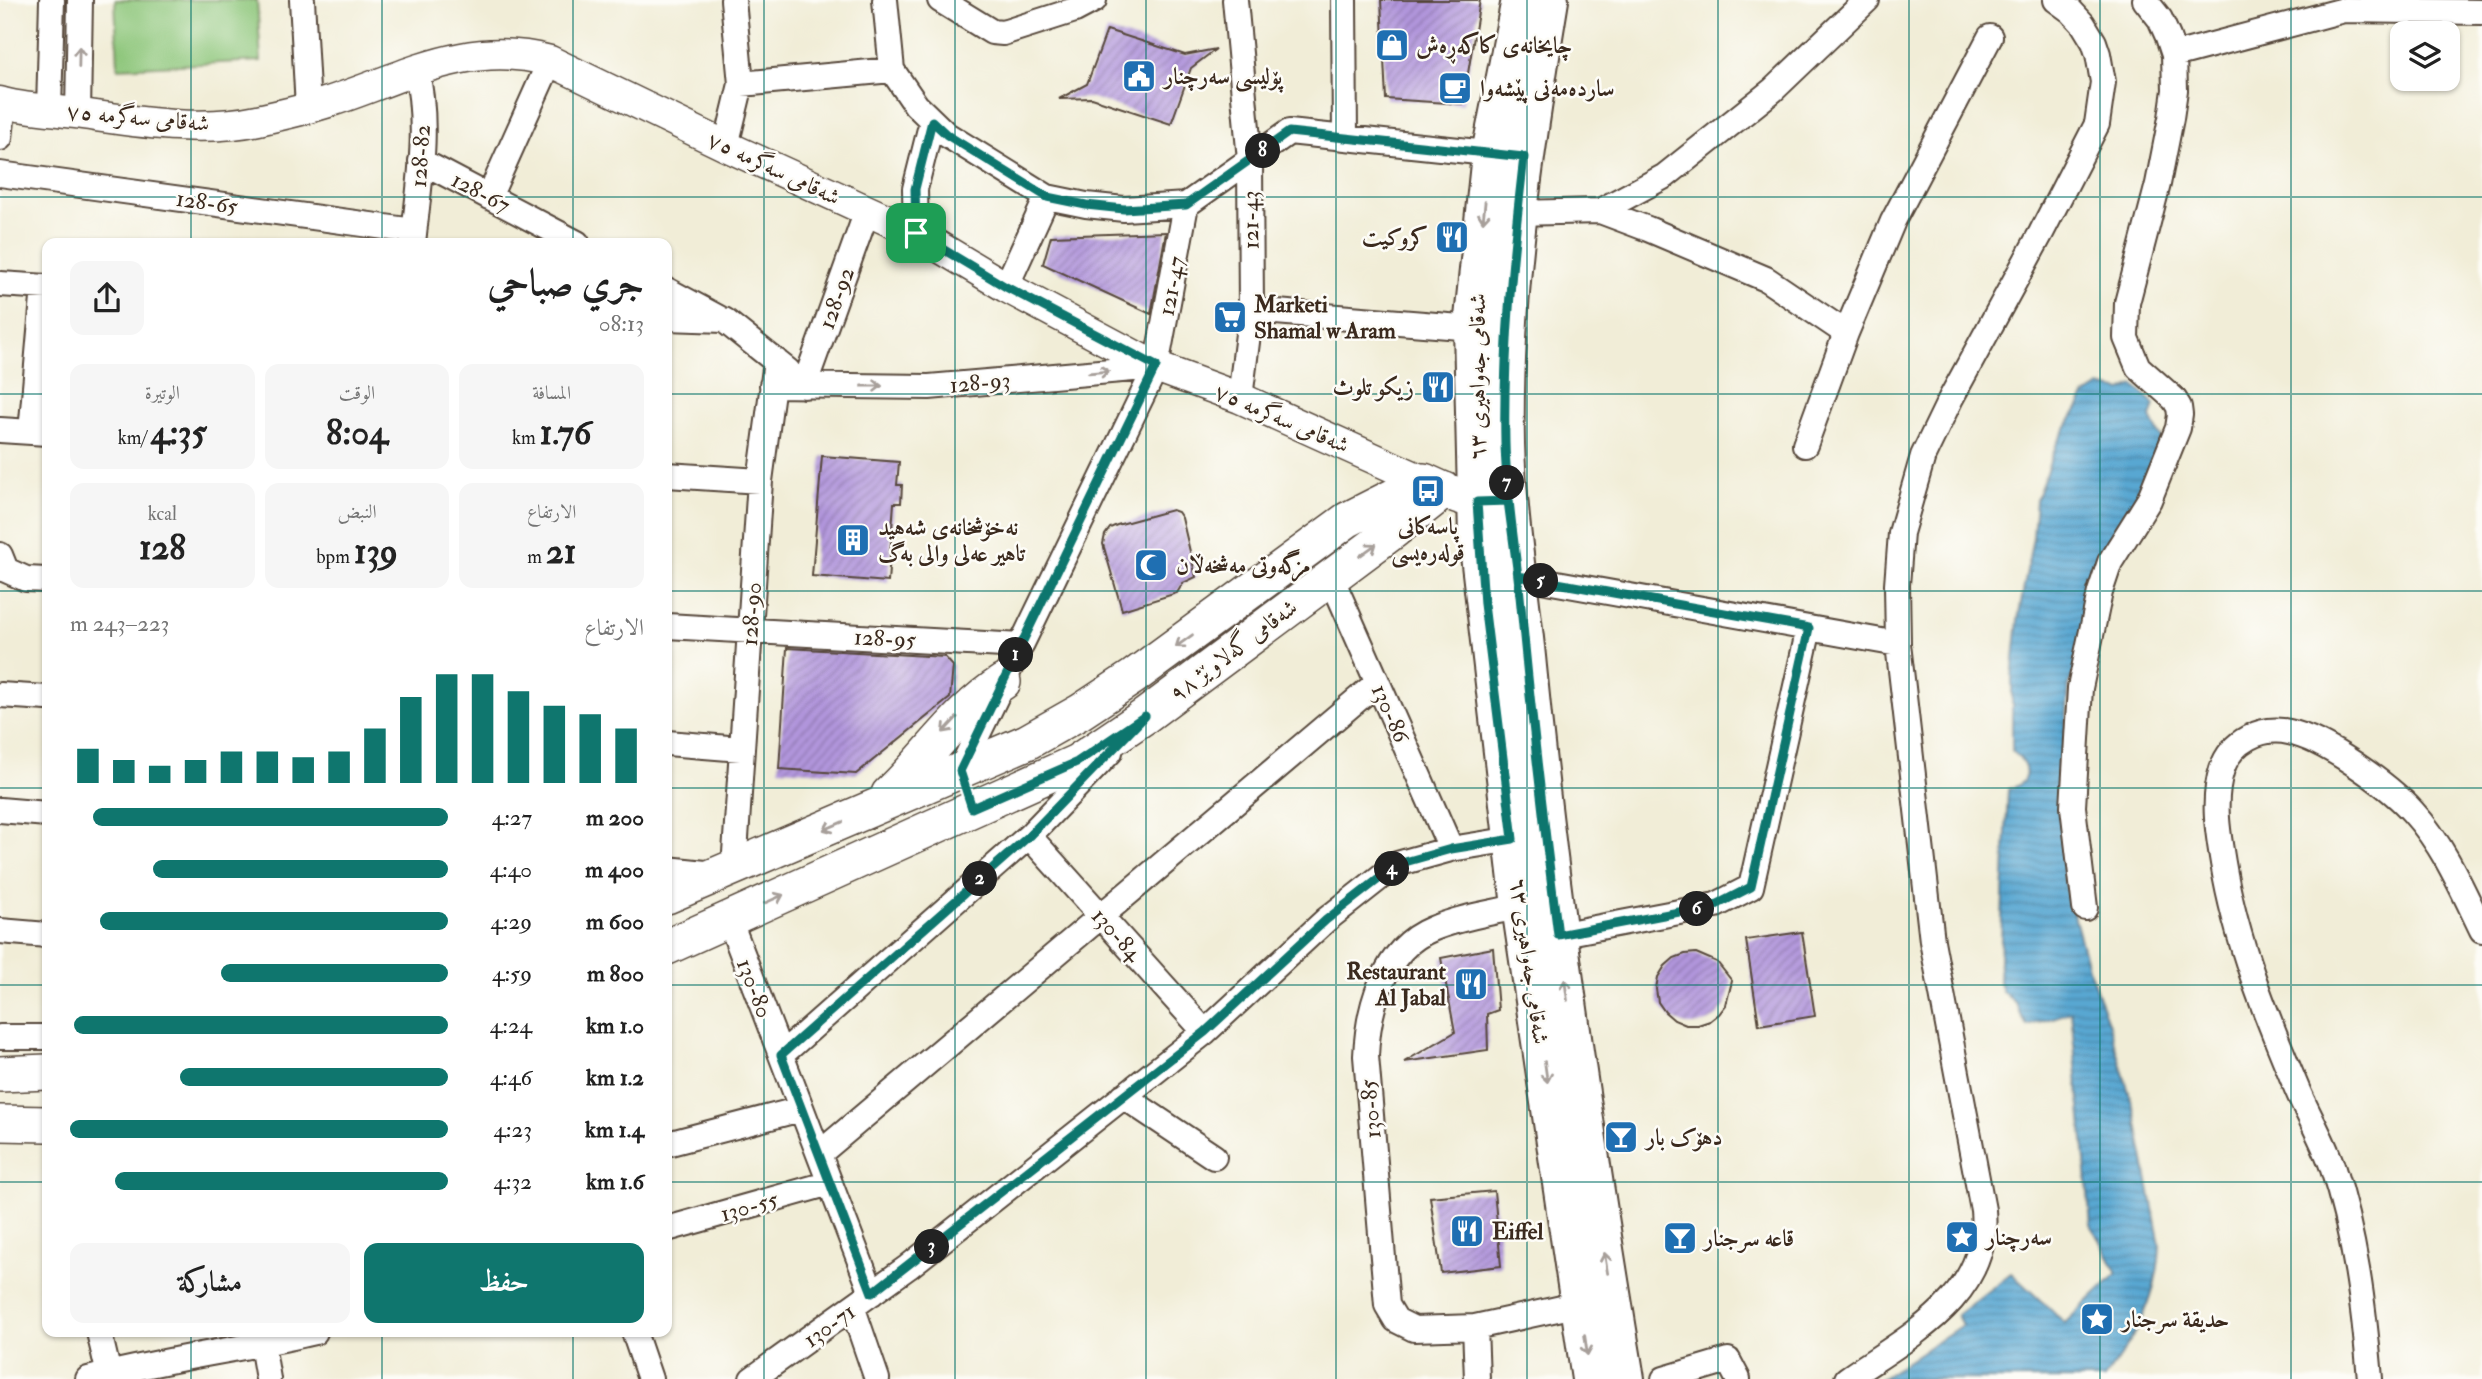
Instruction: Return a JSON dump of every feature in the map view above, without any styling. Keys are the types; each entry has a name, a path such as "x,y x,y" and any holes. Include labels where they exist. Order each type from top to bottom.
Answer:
{"main road":[{"name":"شەقامی جەواهیری ٦٣","path":"1463,493 1505,442 1506,368 1517,213 1508,155 1521,0"},
{"name":"شەقامی جەواهیری ٦٣","path":"1549,0 1508,155 1473,328 1463,493 1484,604 1521,906 1591,1379"},
{"name":"شەقامی جەواهیری ٦٣","path":"1463,493 1518,576 1558,935 1594,1192 1625,1379"},
{"name":"شەقامی گەلاوێژ ٩٨","path":"672,945 1077,762 1145,716 1331,577 1463,493"},
{"name":"شەقامی گەلاوێژ ٩٨","path":"672,894 1027,742 1080,712 1133,677 1335,528 1367,509 1463,493"},
{"path":"1220,615 1242,643"},
{"path":"872,809 910,774 962,712 1003,682"},
{"path":"960,771 972,808"},
{"path":"0,1074 42,1072"},
{"path":"0,1123 42,1125"}],"street":[{"path":"52,0 63,111"},
{"path":"63,111 79,0"},
{"path":"302,0 308,108"},
{"path":"726,146 741,84 733,0"},
{"path":"885,0 892,70 916,105 947,135 1047,197 1124,209 1186,205 1289,132 1508,155"},
{"path":"940,0 992,32 1003,33 1075,10 1094,0"},
{"name":"121-43","path":"1235,0 1250,160 1251,310 1240,398"},
{"path":"1344,0 1345,137"},
{"path":"1600,211 1665,176 1773,90 1867,0"},
{"path":"1847,1379 1949,1305 1968,1277 1981,1248 1984,1233 1983,1210 1932,941 1898,644 1900,533 1923,457 1951,398 2094,132 2100,112 2103,82 2094,42 2071,11 2056,0"},
{"path":"2085,908 2073,807 2080,688 2100,592 2110,562 2138,522 2149,500 2180,422 2179,407 2138,367 2126,338 2129,293 2158,184 2175,90 2174,55 2160,19 2145,0"},
{"path":"2174,55 2344,10 2482,12"},
{"path":"1805,445 1846,333 1893,221 1990,37"},
{"name":"شەقامی سەگرمە ٧٥","path":"2,103 142,122 212,125 256,121 308,108 416,68 455,59 488,54 517,54 551,61 726,146 916,233 1006,287 1156,366 1240,398 1463,493"},
{"path":"489,197 551,61"},
{"name":"128-82","path":"413,237 421,161 423,107 416,68"},
{"path":"741,84 892,70"},
{"path":"0,138 2,103"},
{"path":"916,233 915,189 932,121"},
{"name":"128-67","path":"421,161 567,238"},
{"name":"128-65","path":"0,174 413,237"},
{"path":"1006,287 1047,197"},
{"name":"121-47","path":"960,771 1156,366 1186,205"},
{"name":"128-92","path":"804,386 867,211"},
{"path":"1517,213 1600,211 1766,279 1846,333"},
{"path":"0,284 42,287"},
{"path":"672,293 723,320 774,373 804,386"},
{"path":"1251,310 1473,328"},
{"path":"672,318 723,320"},
{"name":"128-93","path":"804,386 929,387 1156,366"},
{"path":"0,429 39,432 42,370"},
{"name":"128-90","path":"727,871 741,749 760,481 774,373"},
{"path":"672,475 760,481"},
{"path":"0,555 6,570 36,580"},
{"path":"1518,576 1898,644"},
{"name":"130-86","path":"1331,577 1451,849"},
{"path":"0,591 36,580"},
{"name":"128-95","path":"672,626 1021,646"},
{"path":"1558,935 1716,905 1751,887 1809,628"},
{"path":"819,1154 1377,683"},
{"path":"0,695 42,698"},
{"path":"781,1055 1029,836 1145,716"},
{"path":"2370,1379 2363,1301 2346,1213 2331,1163 2288,1066 2242,951 2225,878 2217,831 2217,796 2222,769 2229,752 2245,738 2267,731 2289,732 2319,744 2351,763 2412,811 2444,852 2482,930"},
{"path":"672,743 741,749"},
{"path":"0,810 42,814"},
{"name":"130-84","path":"1029,836 1205,1032"},
{"name":"130-71","path":"753,1379 853,1309 1205,1032 1326,920 1398,864 1451,849 1513,839"},
{"path":"672,869 727,871"},
{"name":"130-85","path":"1521,906 1463,919 1430,930 1407,945 1387,971 1374,998 1367,1026 1366,1056 1387,1305 1396,1320 1414,1329 1475,1326 1580,1304"},
{"name":"130-80","path":"729,919 872,1293"},
{"path":"0,931 42,935"},
{"path":"0,1037 42,1037"},
{"path":"1123,1096 1214,1157"},
{"path":"672,1143 801,1108"},
{"name":"130-55","path":"672,1228 830,1184"},
{"path":"853,1309 877,1379"},
{"path":"1475,1326 1477,1379"},
{"path":"99,1337 102,1377 262,1338 268,1379"},
{"path":"636,1337 650,1379"},
{"path":"1664,1379 1728,1360 1738,1379"}],"green space":[{"path":"115,0 257,0 261,61 118,68"}],"water":[{"path":"2134,385 2155,405 2151,418 2161,438 2069,685 2060,801 2064,878 2088,967 2109,1025 2135,1113 2160,1245 2155,1283 2135,1332 2104,1379 1881,1379 1962,1325 1957,1315 2011,1273 2065,1323 2117,1273 2091,1225 2071,1012 2027,1026 2016,1004 2002,991 1999,982 2008,789 2022,782 2026,772 2022,761 2012,751 2012,678 2036,500 2057,443 2086,395 2100,386 2122,391"}],"building":[{"path":"1381,0 1480,0 1463,104 1386,99"},
{"name":"پۆلیسی سەرچنار","path":"1107,30 1185,55 1216,49 1191,68 1171,124 1092,98 1059,99 1087,84"},
{"path":"1166,232 1151,314 1043,264 1051,236"},
{"name":"نەخۆشخانەی شەهید تاهیر عەلی والی بەگ","path":"822,456 899,462 897,485 902,485 901,503 894,503 888,582 812,576"},
{"name":"مزگەوتی مەشخەڵان","path":"1172,510 1178,512 1182,518 1196,577 1183,583 1177,593 1122,610 1103,544 1105,535 1110,528 1117,525"},
{"path":"787,648 945,657 953,666 950,698 856,774 779,769"},
{"path":"1802,932 1815,1016 1759,1025 1746,940"},
{"name":"Restaurant Al Jabal","path":"1493,948 1498,1010 1487,1014 1488,1050 1404,1062 1455,1032 1441,958"},
{"path":"1696,953 1717,962 1732,981 1726,1005 1719,1014 1698,1025 1686,1025 1665,1012 1658,1002 1656,989 1658,977 1665,966 1674,958"},
{"name":"Eiffel","path":"1494,1191 1501,1266 1441,1273 1430,1197"}],"place":[{"name":"چایخانەی کاکەڕەش","path":"1392,45"},
{"name":"پۆلیسی سەرچنار","path":"1139,76"},
{"name":"ساردەمەنی پێشەوا","path":"1455,88"},
{"name":"كروكيت","path":"1452,237"},
{"name":"Marketi Shamal w Aram","path":"1230,317"},
{"name":"زيكو تلوث","path":"1438,387"},
{"name":"پاسەکانی قولەرەیسی","path":"1428,491"},
{"name":"نەخۆشخانەی شەهید تاهیر عەلی والی بەگ","path":"853,540"},
{"name":"مزگەوتی مەشخەڵان","path":"1151,565"},
{"name":"Restaurant Al Jabal","path":"1471,984"},
{"name":"دهۆک بار","path":"1621,1137"},
{"name":"Eiffel","path":"1467,1231"},
{"name":"سەرچنار","path":"1962,1237"},
{"name":"قاعه سرجنار","path":"1680,1238"},
{"name":"حديقة سرجنار","path":"2097,1319"}],"route":[{"path":"916,233 915,189 932,121 947,135 1047,197 1124,209 1186,205 1289,132 1524,157 1517,213 1506,368 1505,442 1508,501 1558,935 1716,905 1751,887 1809,628 1518,576 1508,501 1477,502 1484,604 1513,839 1451,849 1398,864 1326,920 1205,1032 872,1293 781,1055 1029,836 1145,716 1057,773 972,808 960,771 1156,366 1006,287 916,233"}]}
